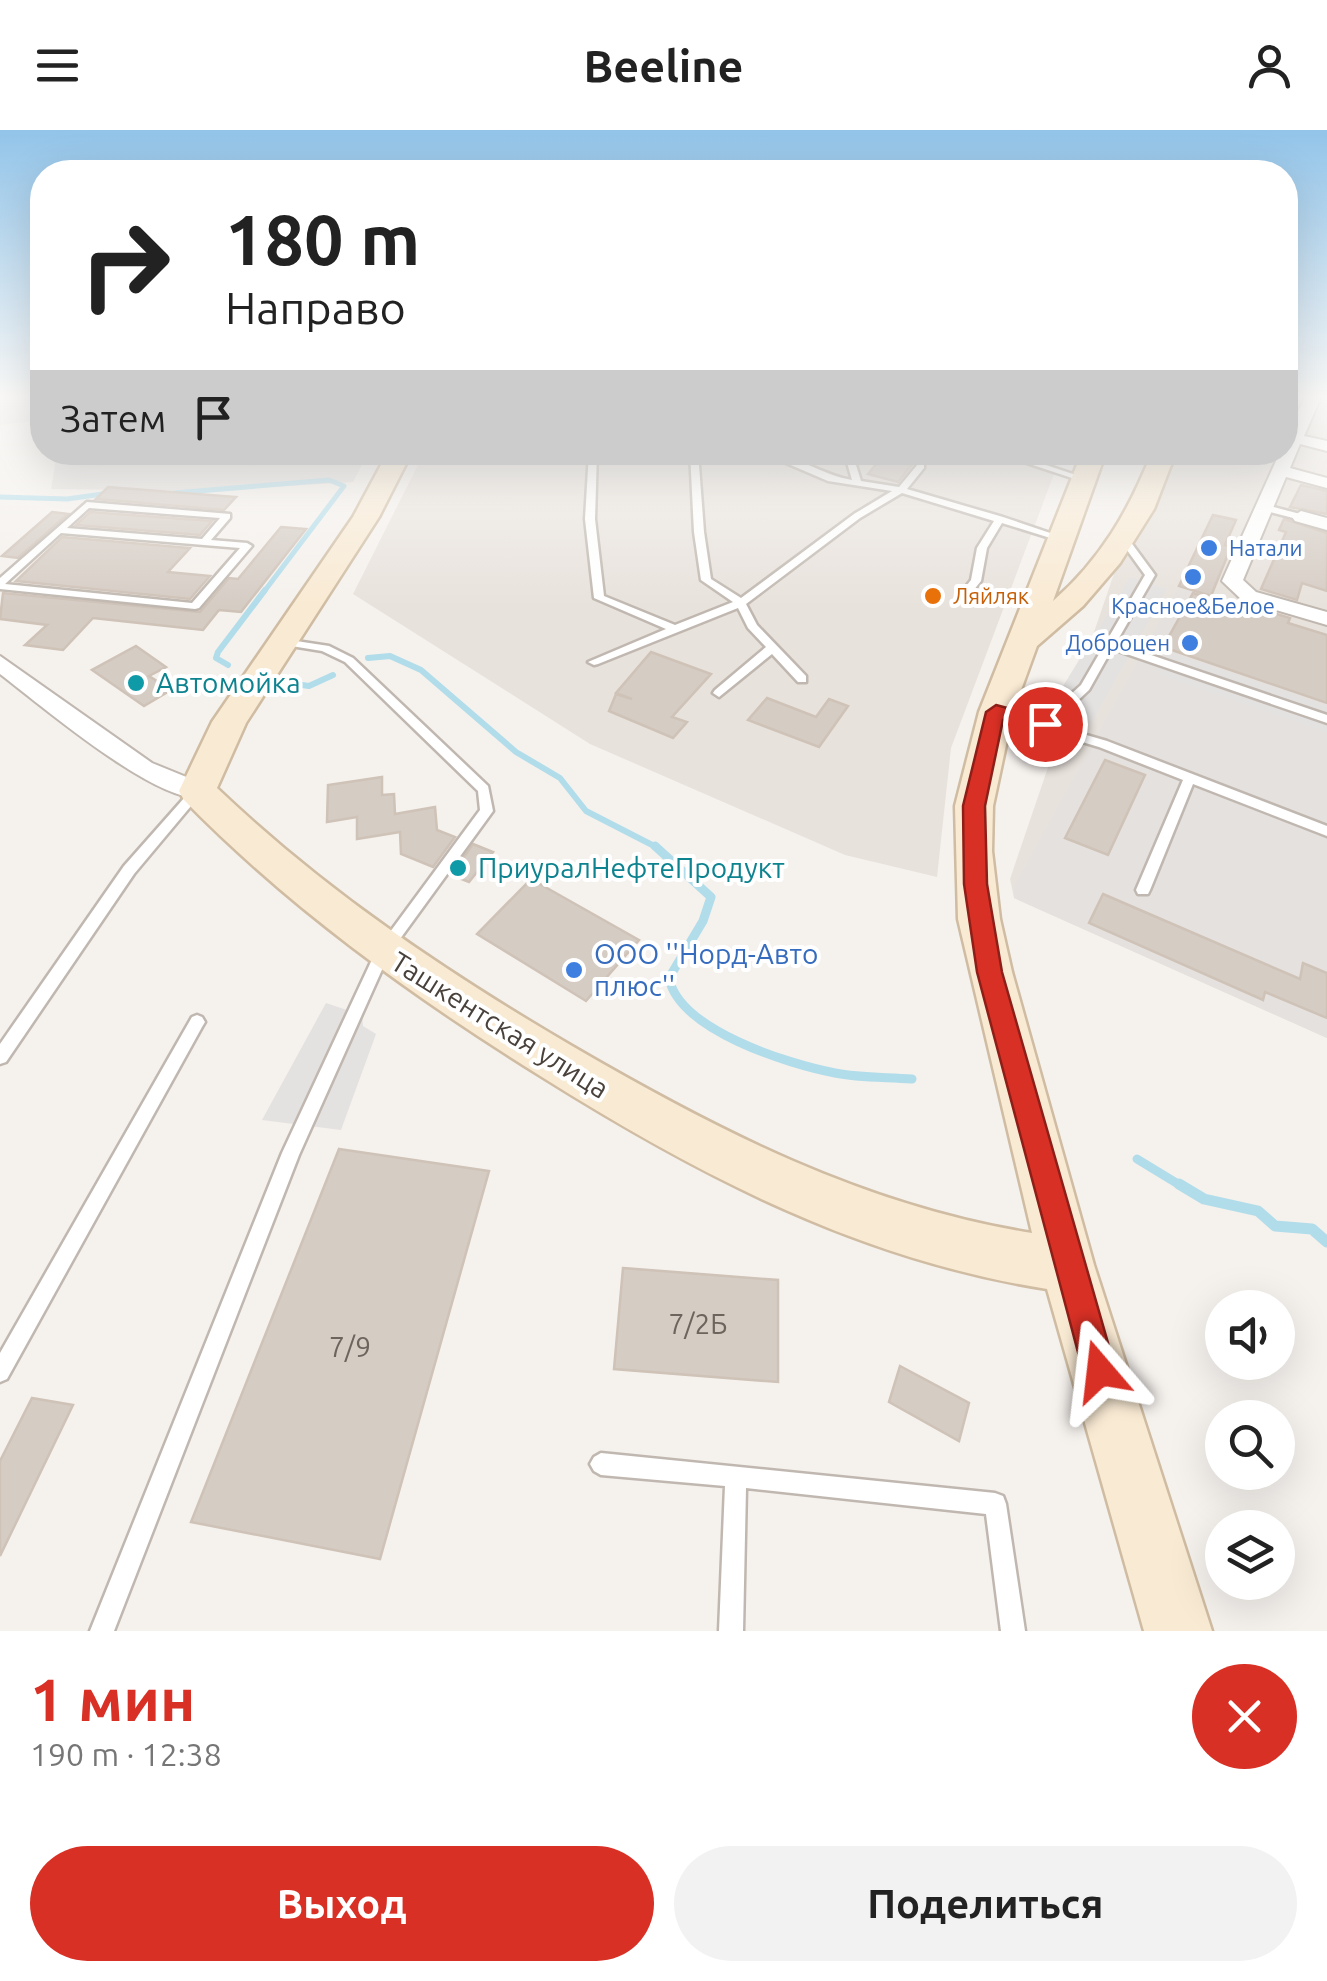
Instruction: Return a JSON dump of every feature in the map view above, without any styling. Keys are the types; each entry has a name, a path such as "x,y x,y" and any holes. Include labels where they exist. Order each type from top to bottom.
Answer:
{"main road":[{"path":"197,791 229,722 366,517 392,467"},
{"path":"1089,467 996,712 974,806 973,852 979,919 1068,1264 1178,1631"},
{"path":"1026,639 1069,606 1120,546 1151,491 1159,467"},
{"path":"1062,541 1086,556 1120,546"},
{"name":"Ташкентская улица","path":"197,791 282,874 383,951 457,1002 651,1118 821,1201 924,1238 983,1252 1068,1264"}],"street":[{"path":"1279,467 1232,581 1249,596 1327,619"},
{"path":"1278,470 1327,483"},
{"path":"1302,517 1327,524"},
{"name":"Ташкентская улица","path":"0,663 143,769 197,791"}],"lane":[{"path":"592,467 590,520 599,598 675,629"},
{"path":"695,467 698,532 706,580 741,603 745,616 802,679"},
{"path":"801,467 831,479 892,491 1062,541"},
{"path":"853,467 858,484"},
{"path":"594,662 741,603 920,467"},
{"path":"0,584 87,505 227,516 204,543"},
{"path":"1262,507 1302,517"},
{"path":"960,600 976,582 982,548 1000,520"},
{"path":"0,584 195,606 248,546 59,530"},
{"path":"1045,724 1084,688 1150,575 1120,546"},
{"path":"102,1631 291,1153 383,951 487,812 484,789 349,660 325,648 281,642"},
{"path":"1110,644 1327,718"},
{"path":"719,693 772,648"},
{"path":"996,712 1045,724 1327,831"},
{"path":"1143,890 1190,777"},
{"path":"0,1057 128,870 197,791"},
{"path":"0,1372 197,1022"},
{"path":"600,1464 995,1504 1013,1631"},
{"path":"731,1631 736,1476"}],"shaded area":[{"path":"55,467 361,467 353,482 203,491 51,489"},
{"path":"417,467 1030,467 1054,474 951,748 937,877 845,855 590,744 353,594"},
{"path":"1150,467 1327,467 1327,1038 1014,898 1010,879"},
{"path":"1130,577 1167,589 1090,725 1049,709"},
{"path":"1179,586 1327,634 1327,1038 1014,898 1014,886"},
{"path":"1169,652 1327,706 1327,733 1157,674"},
{"path":"326,1003 362,1015 363,1026 376,1034 341,1130 262,1120"}],"building":[{"path":"874,467 910,467 898,482 868,474"},
{"path":"1301,485 1327,491 1327,514 1290,507"},
{"path":"108,487 236,497 224,510 96,499"},
{"path":"52,512 68,514 18,558 2,556"},
{"path":"90,512 212,521 200,535 76,525"},
{"path":"1213,515 1236,520 1225,545 1231,547 1211,596 1179,586"},
{"path":"1284,519 1327,533 1327,591 1302,583 1297,600 1261,589 1286,532 1279,530"},
{"path":"281,527 306,529 241,612 219,610 203,630 93,618 63,650 25,645 47,625 0,619 3,593 200,612 229,578 238,579"},
{"path":"62,537 190,548 168,572 210,576 190,599 16,581"},
{"path":"1193,593 1290,618 1288,623 1327,635 1327,703 1163,647"},
{"name":"Автомойка","path":"136,646 166,667 149,676 171,690 144,706 92,670"},
{"path":"651,652 711,674 672,717 687,722 673,738 609,711 616,694 632,699 616,693"},
{"path":"767,698 816,717 829,699 848,706 819,747 748,720"},
{"path":"1105,760 1145,775 1108,855 1065,838"},
{"path":"382,777 382,795 394,794 395,814 435,807 437,830 455,837 433,867 401,854 400,832 357,839 357,817 327,822 328,785"},
{"path":"473,844 493,852 469,882 451,875"},
{"name":"ООО ''Норд-Авто плюс''","path":"531,879 639,940 586,1001 477,934"},
{"path":"1103,894 1300,979 1303,963 1327,973 1327,1018 1265,992 1263,1000 1089,923"},
{"path":"339,1149 489,1171 380,1559 191,1522"},
{"path":"623,1268 778,1280 778,1382 614,1369"},
{"path":"900,1366 969,1403 959,1441 889,1402"},
{"path":"32,1398 73,1405 0,1556 0,1461"}],"waterway":[{"path":"174,493 329,480 344,486 263,593"},
{"path":"0,497 67,499 110,493"},
{"path":"228,665 216,658 218,652 265,590"},
{"path":"368,658 390,656 421,670 516,752 560,778 586,811 656,847"},
{"path":"302,685 309,686 333,675"},
{"path":"656,847 660,849"},
{"path":"656,847 711,897 703,921 669,978 677,997 693,1014 738,1042 791,1062 844,1075 912,1079"},
{"path":"1137,1159 1183,1187"},
{"path":"1179,1184 1204,1199 1258,1211 1275,1226 1312,1229 1327,1242"}],"place":[{"name":"Натали","path":"1209,548"},
{"name":"Красное&Белое","path":"1193,577"},
{"name":"Ляйляк","path":"933,596"},
{"name":"Доброцен","path":"1190,643"},
{"name":"Автомойка","path":"136,683"},
{"name":"ПриуралНефтеПродукт","path":"458,868"},
{"name":"ООО ''Норд-Авто плюс''","path":"574,970"}],"route":[{"path":"1045,724 996,712 984,748 974,806 975,884 990,972 1100,1371"}]}
